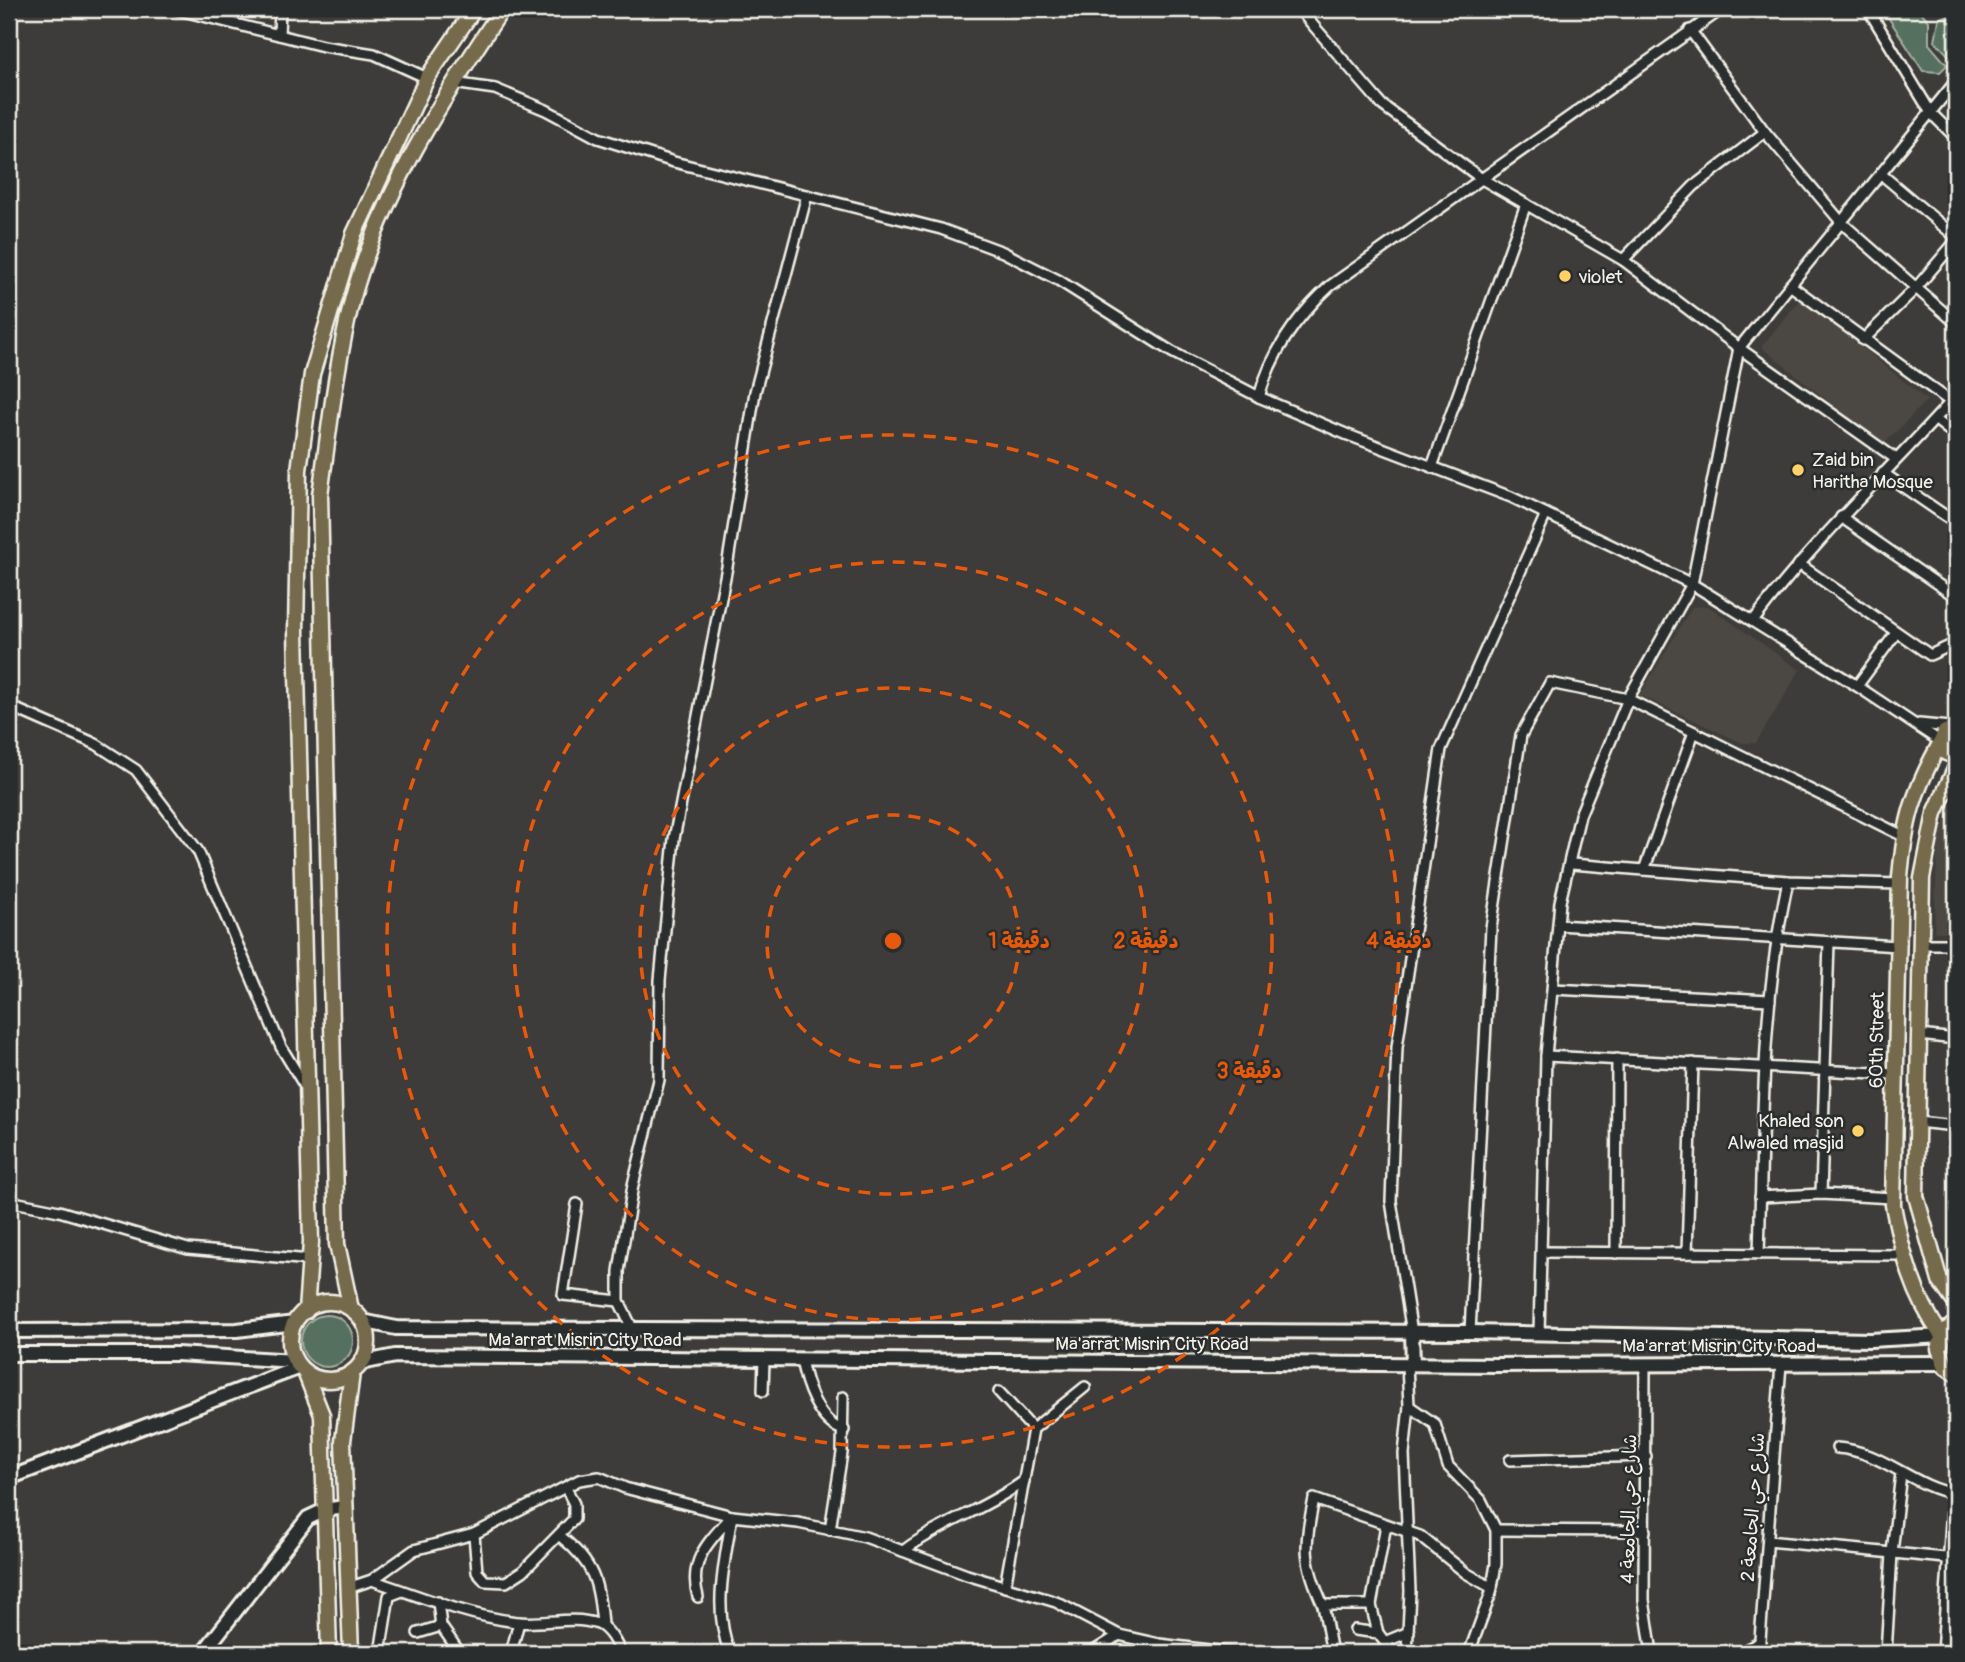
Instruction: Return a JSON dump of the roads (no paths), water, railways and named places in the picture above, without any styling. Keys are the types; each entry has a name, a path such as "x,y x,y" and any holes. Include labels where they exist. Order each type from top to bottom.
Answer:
{"main road":[{"path":"306,1311 310,1260 309,1092 296,631 299,470 312,374 354,234 427,78 474,9"},
{"path":"351,1653 343,1441 357,1368 368,1342 362,1321 351,1309 337,1244 320,495 336,382 353,300 374,238 417,147 453,83 502,9"},
{"name":"60th Street","path":"1942,1336 1927,1315 1903,1255 1893,1198 1899,884 1903,836 1918,783 1945,732 1956,727"},
{"path":"1941,743 1956,767 1935,813 1922,878 1916,1196 1940,1281 1956,1304"},
{"path":"1917,1293 1940,1281"},
{"path":"329,1653 322,1415 290,1343 295,1323 306,1311 328,1303 351,1309"},
{"name":"Ma'arrat Misrin City Road","path":"362,1321 396,1328 1470,1332 1870,1340 1942,1336"},
{"path":"9,1331 237,1330 295,1323"},
{"path":"1956,1323 1942,1336 1939,1349 1943,1363 1956,1374"},
{"path":"1410,1364 1412,1333"},
{"path":"9,1354 177,1354 300,1366 327,1380 357,1368"},
{"name":"Ma'arrat Misrin City Road","path":"357,1368 396,1356 1410,1364 1943,1363"},
{"path":"9,1478 113,1441 300,1366"},
{"path":"203,1653 303,1522 325,1510 344,1507"}],"street":[{"path":"175,9 279,35 374,54 427,78"},
{"path":"279,35 280,9"},
{"path":"1299,9 1382,105 1482,178 1623,260 1740,348 1896,459"},
{"path":"1259,397 1277,352 1295,324 1317,298 1722,9"},
{"path":"1868,9 1931,113 1956,138"},
{"path":"1690,30 1765,132 1842,223 1956,324"},
{"path":"1539,1334 1546,1056 1560,902 1572,864 1580,815 1628,699 1692,584 1740,348 1956,80"},
{"path":"453,83 495,89 611,142 674,162 942,229 1003,252 1058,280 1172,352 1259,397 1546,514 1692,584 1754,620 1916,724 1941,743"},
{"path":"1623,260 1694,186 1765,132"},
{"path":"1863,340 1916,288 1956,239 1881,174"},
{"path":"632,1330 619,1301 619,1270 633,1185 659,1080 660,980 674,839 727,567 755,392 807,195"},
{"path":"1432,467 1526,204"},
{"path":"1754,620 1841,517 1936,420 1953,399 1863,340 1790,285"},
{"path":"1936,420 1956,436"},
{"path":"1882,473 1956,523"},
{"path":"1412,1333 1391,1201 1397,1047 1441,749 1546,514"},
{"path":"1841,517 1956,597"},
{"path":"1799,564 1930,656 1956,643"},
{"path":"1857,686 1896,633"},
{"path":"1470,1332 1491,928 1521,735 1550,683 1628,699 1903,836"},
{"path":"9,706 96,744 136,770 198,850 281,1047 309,1092"},
{"path":"1916,724 1956,727"},
{"path":"1644,870 1694,732"},
{"path":"1572,864 1787,881 1899,884"},
{"path":"1759,1254 1770,1000 1775,939 1787,881"},
{"path":"1558,925 1898,946"},
{"path":"1821,1194 1829,942"},
{"path":"1921,944 1956,944"},
{"path":"1553,989 1770,1000"},
{"path":"1919,1035 1956,1039"},
{"path":"1546,1056 1895,1074"},
{"path":"1616,1253 1617,1059"},
{"path":"1687,1253 1693,1063"},
{"path":"1917,1122 1956,1126"},
{"path":"1760,1197 1821,1194 1893,1198"},
{"path":"9,1201 59,1210 188,1249 310,1260"},
{"path":"577,1204 563,1295 619,1301"},
{"path":"1542,1252 1903,1255"},
{"path":"763,1391 764,1359"},
{"path":"801,1359 809,1393 834,1425 844,1430"},
{"path":"1407,1653 1408,1532 1404,1446 1410,1364"},
{"name":"شارع حي الجامعة 4","path":"1646,1364 1644,1600 1651,1653"},
{"name":"شارع حي الجامعة 2","path":"1759,1648 1780,1364"},
{"path":"1006,1587 1033,1429 1085,1387"},
{"path":"999,1392 1033,1429"},
{"path":"831,1530 844,1430 844,1397"},
{"path":"1409,1406 1435,1424 1448,1466 1481,1500 1496,1530 1492,1588 1469,1653"},
{"path":"1838,1448 1872,1455 1901,1473 1954,1494 1952,1559 1942,1653"},
{"path":"1510,1460 1646,1456"},
{"path":"1886,1653 1892,1553 1901,1473"},
{"path":"348,1588 372,1580 414,1550 474,1534 579,1480 599,1478 625,1488 732,1516 865,1536 1006,1587 1056,1602 1119,1635 1159,1644 1234,1653"},
{"path":"903,1551 951,1519 997,1501 1024,1481"},
{"path":"474,1534 477,1572 485,1581 506,1582 523,1571 574,1519 575,1513 566,1488"},
{"path":"1332,1653 1323,1605 1314,1584 1304,1543 1314,1499 1426,1539 1466,1573 1492,1588"},
{"path":"698,1597 695,1574 698,1557 732,1516"},
{"path":"730,1653 722,1622 721,1582 732,1516"},
{"path":"1378,1633 1371,1605 1386,1525"},
{"path":"1496,1530 1646,1531"},
{"path":"560,1535 585,1558 593,1573 600,1592 602,1625 618,1646 620,1653"},
{"path":"1768,1542 1952,1559"},
{"path":"372,1580 438,1602 519,1622 575,1619 602,1625"},
{"path":"380,1653 389,1596 404,1591"},
{"path":"438,1602 441,1626 460,1653"},
{"path":"1323,1605 1371,1605"},
{"path":"512,1653 519,1622"},
{"path":"418,1633 441,1626"},
{"path":"1355,1630 1378,1633 1387,1641 1392,1653"},
{"path":"1387,1641 1409,1632"},
{"path":"1091,1653 1119,1635"},
{"path":"1739,1653 1759,1648"}],"place":[{"name":"violet","path":"1565,276"},
{"name":"Zaid bin Haritha Mosque","path":"1798,470"},
{"name":"Khaled son Alwaled masjid","path":"1858,1131"}]}
